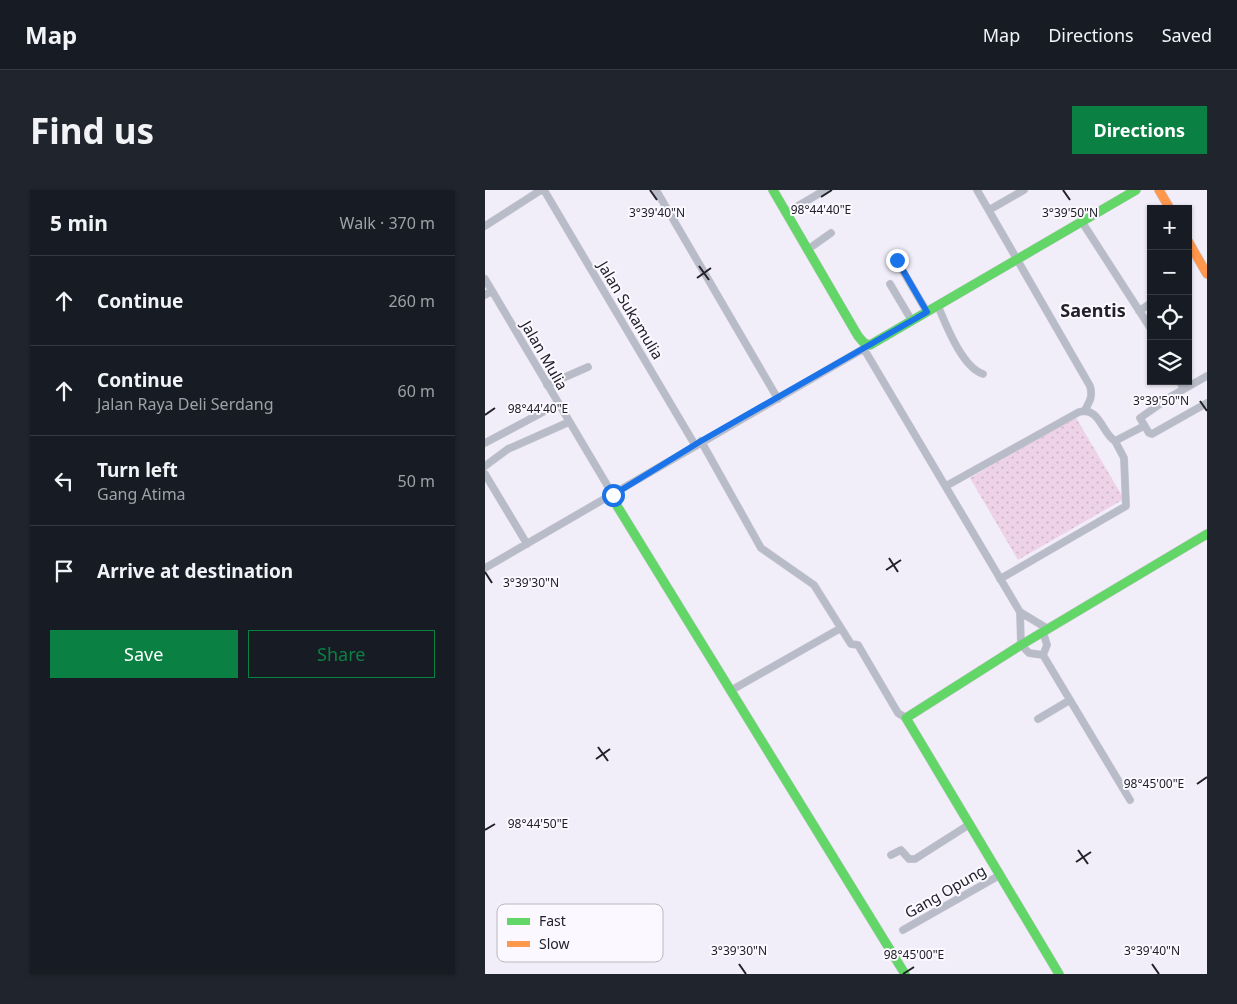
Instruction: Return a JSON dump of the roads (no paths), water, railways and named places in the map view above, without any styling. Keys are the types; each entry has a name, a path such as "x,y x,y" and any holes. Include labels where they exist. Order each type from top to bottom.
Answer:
{"street":[{"path":"485,226 543,190"},
{"name":"Jalan Sukamulia","path":"543,190 761,548 815,585 851,644 858,645 898,713 906,718"},
{"path":"656,190 778,398"},
{"path":"773,190 858,336 867,347 1019,612 1045,631 1047,645 1043,655"},
{"path":"786,213 825,190"},
{"path":"977,190 1090,386 1091,399 1085,410"},
{"path":"989,210 1024,190"},
{"path":"485,568 1136,190"},
{"path":"1159,190 1168,205"},
{"path":"1082,222 1147,323"},
{"path":"807,250 831,233"},
{"path":"1192,248 1207,274"},
{"path":"897,260 927,312"},
{"name":"Jalan Mulia","path":"485,280 488,292 547,385 612,495"},
{"path":"890,284 912,321"},
{"path":"938,306 966,359 975,370 983,374"},
{"path":"1139,310 1147,306"},
{"path":"547,385 588,367"},
{"path":"1207,376 1184,388 1141,416 1144,426 1152,434 1207,403"},
{"path":"485,443 558,404"},
{"path":"946,486 1070,415 1085,410 1092,413 1115,441 1124,458 1126,506 1000,580"},
{"path":"485,466 508,449 569,422"},
{"path":"1115,441 1144,426"},
{"path":"485,474 527,544"},
{"path":"612,495 730,691 905,974"},
{"path":"1059,974 906,718 1021,645 1207,534"},
{"path":"1019,612 1021,645 1029,652 1043,655 1130,800"},
{"path":"730,691 841,628"},
{"path":"1038,719 1069,700"},
{"path":"891,855 901,850 909,859 915,859 970,824"},
{"name":"Gang Opung","path":"903,930 1000,875"}],"district":[{"name":"Saentis","path":"1093,310"}]}
